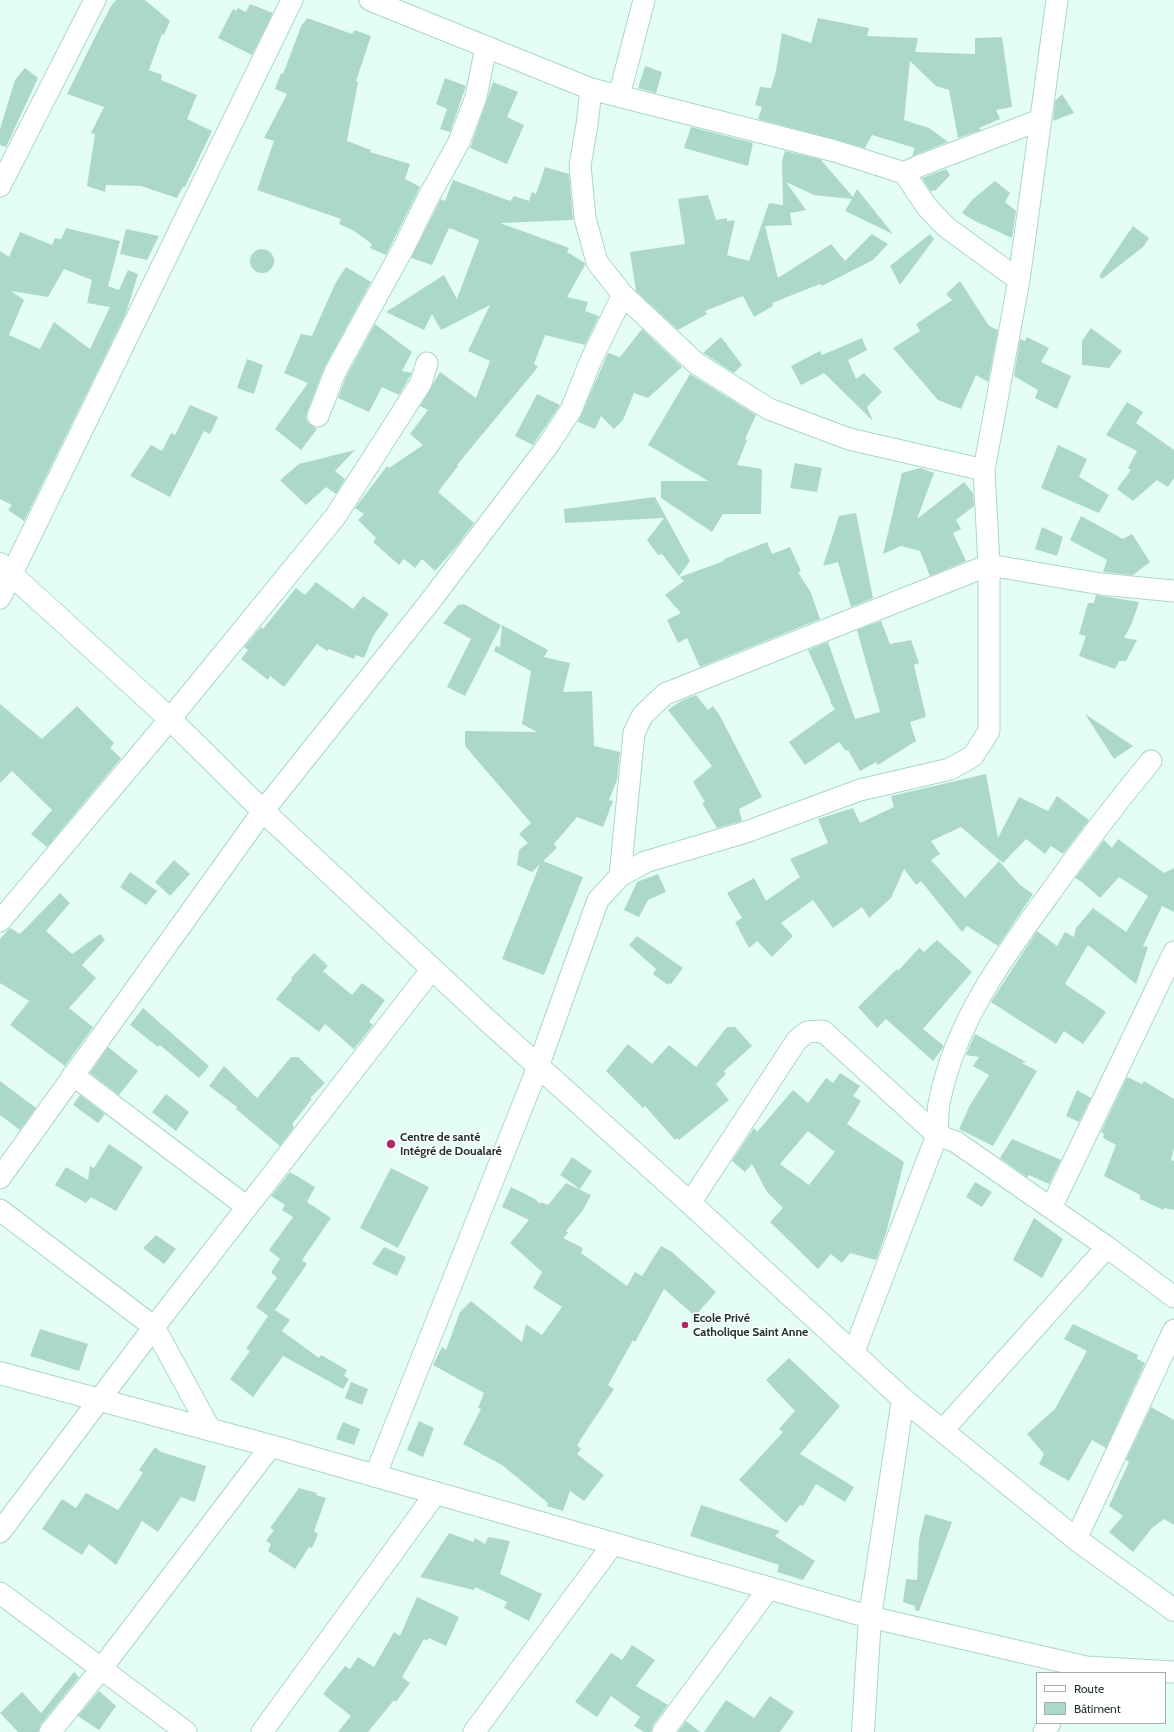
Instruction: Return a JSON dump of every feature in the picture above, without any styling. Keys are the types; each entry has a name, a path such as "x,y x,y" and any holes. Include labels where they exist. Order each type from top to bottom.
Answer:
{"street":[{"path":"0,186 94,0"},
{"path":"0,598 6,570 292,0"},
{"path":"370,0 591,89 835,151 904,173 927,207 946,227 1019,280"},
{"path":"619,96 644,0"},
{"path":"375,1476 538,1067 598,900 620,876 645,862 746,832 860,790 950,769 974,756 989,731 989,565 984,470 1019,280 1057,0"},
{"path":"318,416 335,372 404,247 428,198 459,142 476,97 486,47"},
{"path":"591,89 580,165 585,218 597,262 623,295 697,364 769,409 849,438 984,470"},
{"path":"904,173 1040,120"},
{"path":"0,1178 263,811 432,599 549,444 571,410 591,360 623,295"},
{"path":"0,921 170,719 335,517 421,383 427,363"},
{"path":"620,876 634,733 642,716 664,694 989,565 1101,584 1174,590"},
{"path":"6,570 170,719 263,811 538,1067 690,1203 903,1399 1076,1539 1174,1610"},
{"path":"854,1354 937,1135 939,1100 949,1067 966,1023 991,976 1081,849 1151,761"},
{"path":"1051,1208 1174,952"},
{"path":"0,1532 102,1399 154,1327 432,969"},
{"path":"690,1203 797,1040 807,1032 822,1031 937,1135 956,1142 1107,1247 1174,1297"},
{"path":"73,1075 248,1207"},
{"path":"0,1210 154,1327 210,1429"},
{"path":"942,1431 1107,1247"},
{"path":"1076,1539 1174,1330"},
{"path":"0,1373 102,1399 271,1446 870,1617 1085,1670 1174,1672"},
{"path":"863,1732 870,1617 903,1399"},
{"path":"50,1732 101,1669 271,1446"},
{"path":"262,1732 436,1494"},
{"path":"474,1732 613,1544"},
{"path":"662,1732 769,1588"},
{"path":"0,1594 186,1732"}],"building":[{"path":"116,0 145,0 170,21 164,35 162,34 149,70 162,75 161,80 197,95 187,119 212,131 185,187 183,187 177,198 141,186 106,185 105,192 87,186 95,134 91,133 104,107 67,94 111,6"},
{"path":"250,4 273,13 252,55 218,38 233,9 236,11 238,8 246,12"},
{"path":"307,18 352,34 355,30 371,36 356,81 358,82 347,141 371,150 370,152 410,164 405,179 420,187 386,255 370,248 372,244 354,231 339,224 341,219 257,190 274,141 264,138 287,94 275,89 281,73 283,74 302,24"},
{"path":"818,18 869,28 867,36 918,38 915,52 975,54 975,38 1002,37 1012,107 996,110 1000,119 979,128 981,130 958,138 949,90 936,86 910,61 904,120 929,128 948,142 912,156 915,148 872,135 865,148 758,119 762,107 755,105 760,87 771,88 776,71 782,33 811,43"},
{"path":"645,66 662,72 656,93 638,88"},
{"path":"25,68 38,78 6,147 0,145 0,129 15,80"},
{"path":"445,78 466,86 450,132 440,129 447,109 436,104"},
{"path":"493,82 518,92 507,117 524,125 507,164 470,148"},
{"path":"1062,94 1074,113 1053,121 1055,101"},
{"path":"691,127 753,143 748,166 684,148"},
{"path":"785,151 820,159 853,197 857,189 893,234 845,211 852,199 814,195 786,182 806,210 790,213 792,225 765,226 778,278 831,244 845,261 872,234 888,244 873,260 822,286 820,284 772,303 773,306 754,317 743,296 705,311 707,314 678,330 636,291 630,252 685,244 678,199 708,195 716,220 727,218 727,221 735,220 727,255 749,261 769,203 783,205 782,161"},
{"path":"545,167 569,174 573,220 500,223 569,248 567,252 585,263 567,297 588,302 585,311 599,316 585,345 545,335 534,364 538,367 457,465 458,466 438,492 474,523 456,547 435,571 422,559 415,568 404,559 399,565 373,542 376,538 358,520 364,514 355,508 387,466 389,468 423,445 410,434 428,410 420,406 440,372 476,398 490,361 468,351 490,305 441,330 432,314 424,330 386,312 444,275 457,299 479,240 449,228 432,265 411,258 441,199 445,201 453,180 510,201 514,196 529,201 532,192 536,194"},
{"path":"946,169 950,175 935,191 933,190 931,192 922,178"},
{"path":"995,181 1010,193 1005,202 1016,211 1012,238 973,220 962,213 972,200"},
{"path":"1133,226 1149,238 1143,247 1102,279 1099,276"},
{"path":"66,228 120,241 108,286 119,290 128,270 138,274 126,313 24,521 8,510 12,505 0,499 0,251 9,257 20,232 52,245 55,238 61,239","holes":["64,269 92,280 87,303 110,307 90,349 54,322 40,349 9,335 24,300 11,291 48,297"]},
{"path":"126,229 159,236 147,260 120,254"},
{"path":"930,234 934,239 900,285 890,266"},
{"path":"262,249 270,253 274,261 270,269 262,273 254,269 250,261 254,253"},
{"path":"346,267 371,282 324,368 306,418 308,423 317,429 301,450 275,429 308,383 284,373 301,334 312,336 335,284"},
{"path":"960,281 989,326 998,330 988,382 976,375 961,409 938,400 893,348 920,331 916,324 952,300 946,294"},
{"path":"375,324 412,352 402,371 412,373 399,395 382,387 369,412 338,398 346,377"},
{"path":"1091,328 1122,351 1109,368 1082,365 1082,341"},
{"path":"642,329 682,367 648,398 634,393 623,420 614,429 601,416 595,429 578,422 608,353 620,357"},
{"path":"721,337 742,365 734,373 703,353"},
{"path":"1027,337 1049,348 1041,362 1071,376 1057,409 1035,398 1038,390 1014,376 1020,339 1025,341"},
{"path":"862,338 867,350 848,360 856,379 864,373 882,392 867,407 873,421 824,373 801,385 791,366 820,351 822,355"},
{"path":"247,359 263,365 254,394 237,388"},
{"path":"690,374 756,415 745,439 747,440 737,465 762,469 761,514 723,514 712,532 661,498 661,481 708,481 648,445"},
{"path":"537,394 560,405 533,445 515,436"},
{"path":"1127,402 1143,412 1136,423 1174,450 1174,478 1168,487 1157,480 1133,501 1117,489 1131,470 1128,468 1137,451 1106,435"},
{"path":"190,405 218,417 210,434 204,431 170,497 130,476 151,445 162,451 171,433 175,435"},
{"path":"1058,445 1087,459 1079,477 1109,495 1099,513 1041,488"},
{"path":"355,450 335,471 345,479 336,494 326,487 306,505 280,480 299,464"},
{"path":"795,463 822,468 817,492 790,488"},
{"path":"920,468 934,473 917,519 964,482 973,493 974,506 956,520 961,529 953,533 966,561 930,576 920,551 901,546 883,554 902,473"},
{"path":"655,497 690,561 679,576 662,554 658,555 647,540 664,518 565,523 564,509"},
{"path":"856,513 873,598 851,607 838,562 823,566 839,516"},
{"path":"1081,516 1123,539 1132,534 1150,562 1133,575 1103,572 1107,560 1070,540"},
{"path":"1042,527 1063,537 1057,556 1035,549"},
{"path":"767,542 772,554 790,547 801,571 798,572 811,593 820,619 700,667 687,638 678,643 667,620 681,613 665,595 684,581 680,577 724,561 724,559"},
{"path":"316,582 353,609 363,596 389,614 373,636 364,658 356,655 354,659 329,649 327,651 317,644 284,687 270,676 268,680 241,659 248,650 244,647 261,627 263,629 296,588 305,595"},
{"path":"1096,595 1139,602 1132,623 1124,638 1137,640 1126,661 1119,661 1115,669 1079,656 1086,636 1079,634 1088,603 1094,603"},
{"path":"464,604 501,625 465,696 447,687 471,639 443,623 458,605"},
{"path":"881,621 890,644 911,640 919,663 914,665 926,717 910,722 916,741 878,765 876,762 860,771 848,750 846,751 839,742 805,765 789,742 835,709 830,702 831,701 808,650 828,642 855,719 880,712 857,630"},
{"path":"502,625 548,650 544,657 570,663 563,692 592,691 594,746 620,752 617,780 609,800 613,801 603,827 577,817 554,844 557,848 543,861 583,877 544,975 502,959 540,864 532,872 517,865 519,850 528,843 519,834 531,823 465,746 465,731 537,732 522,724 531,671 494,651 496,646 500,647"},
{"path":"696,695 708,710 713,706 720,716 762,797 739,809 742,821 717,828 702,803 705,802 693,782 712,766 668,710 681,701"},
{"path":"0,704 42,739 77,706 114,743 110,748 121,758 47,847 31,834 52,810 12,771 0,783"},
{"path":"1085,714 1133,746 1114,759"},
{"path":"986,774 998,838 1019,797 1048,811 1057,796 1089,820 1063,854 1051,846 1045,854 1026,839 1003,863 961,827 931,841 940,854 931,860 965,898 999,861 1020,885 1033,894 998,946 967,926 962,932 921,881 916,885 904,869 891,898 869,918 862,907 833,928 813,900 781,923 793,936 772,957 757,941 749,948 735,922 742,918 727,893 754,878 766,901 800,877 790,859 828,843 818,819 853,808 860,823 894,807 891,796"},
{"path":"1118,839 1164,873 1174,868 1174,912 1162,906 1143,946 1148,947 1136,984 1088,945 1065,984 1106,1012 1083,1044 1064,1031 1056,1044 991,1002 1037,931 1057,946 1065,932 1074,937 1076,928 1093,908 1126,932 1148,896 1119,877 1100,898 1082,882 1075,878 1104,840 1112,848"},
{"path":"174,860 190,874 170,896 155,882"},
{"path":"130,872 157,891 146,905 120,887"},
{"path":"658,874 666,892 648,900 639,917 624,910 637,882"},
{"path":"60,893 70,903 46,931 72,954 100,934 105,940 82,965 96,978 69,1008 93,1027 65,1066 10,1025 29,1001 0,983 0,939 10,928 20,934"},
{"path":"637,936 683,968 671,984 669,983 668,985 653,974 656,969 629,945"},
{"path":"937,940 972,972 923,1029 944,1046 933,1061 886,1019 877,1028 858,1007 897,969 898,971 919,948 924,952"},
{"path":"314,953 328,966 323,971 352,995 362,983 385,1000 369,1022 373,1025 354,1049 325,1024 319,1032 276,999 292,980 291,978"},
{"path":"143,1008 209,1066 199,1078 160,1045 158,1047 130,1025"},
{"path":"727,1027 735,1027 752,1046 724,1071 726,1074 716,1084 729,1100 679,1140 677,1138 675,1140 645,1106 643,1108 606,1071 628,1044 652,1064 669,1045 696,1067"},
{"path":"975,1034 1026,1062 1022,1063 1037,1071 993,1146 959,1129 970,1105 989,1075 973,1066 979,1057 966,1055"},
{"path":"108,1047 138,1071 119,1095 90,1073"},
{"path":"291,1057 298,1057 325,1083 310,1098 312,1099 292,1124 294,1127 280,1146 236,1109 237,1107 209,1086 224,1066 257,1098"},
{"path":"840,1073 860,1086 853,1096 861,1101 847,1124 904,1162 886,1233 876,1260 850,1253 842,1263 831,1254 818,1269 770,1222 783,1208 767,1192 752,1164 745,1172 732,1161 754,1128 757,1132 793,1090 808,1103 826,1078 833,1083","holes":["808,1131 835,1152 809,1185 780,1164"]},
{"path":"1127,1077 1142,1084 1144,1081 1174,1099 1174,1148 1171,1160 1174,1161 1174,1210 1164,1208 1163,1210 1140,1199 1140,1195 1104,1176 1116,1145 1103,1138 1104,1134 1101,1132"},
{"path":"0,1081 36,1108 20,1130 0,1115"},
{"path":"1077,1090 1091,1098 1079,1122 1066,1116"},
{"path":"166,1094 189,1112 176,1131 152,1112"},
{"path":"80,1095 105,1114 98,1123 73,1105"},
{"path":"1012,1139 1061,1160 1049,1184 1029,1175 1027,1177 1000,1158"},
{"path":"109,1144 143,1167 116,1211 91,1197 86,1203 55,1185 66,1167 88,1180 90,1166 94,1168"},
{"path":"572,1157 592,1171 580,1189 560,1175"},
{"path":"391,1168 429,1187 398,1248 360,1228"},
{"path":"290,1172 315,1187 307,1202 331,1218 302,1260 307,1264 275,1310 290,1320 282,1331 319,1358 321,1355 347,1370 344,1376 349,1379 343,1389 283,1356 253,1397 230,1379 250,1351 246,1349 268,1316 256,1307 277,1278 271,1272 280,1259 269,1250 293,1217 282,1210 285,1205 271,1196"},
{"path":"975,1182 992,1192 982,1207 966,1197"},
{"path":"566,1183 591,1195 583,1210 566,1231 568,1233 563,1238 583,1248 581,1253 627,1286 635,1272 642,1276 661,1246 672,1252 716,1292 695,1316 664,1289 635,1342 633,1340 608,1385 614,1389 577,1445 581,1449 577,1454 604,1475 584,1501 570,1491 563,1511 547,1506 548,1503 502,1465 463,1444 481,1409 478,1408 484,1393 433,1365 442,1347 446,1350 460,1312 471,1301 522,1342 526,1324 542,1335 562,1307 533,1288 542,1272 510,1243 529,1220 502,1207 511,1187 535,1199 540,1204 541,1202 548,1205"},
{"path":"1034,1218 1063,1239 1042,1278 1013,1260"},
{"path":"156,1235 176,1249 164,1264 143,1248"},
{"path":"384,1247 406,1257 397,1276 372,1264"},
{"path":"1073,1324 1138,1355 1137,1359 1145,1363 1106,1448 1092,1440 1069,1481 1039,1464 1044,1454 1027,1434 1055,1409 1087,1351 1064,1339"},
{"path":"40,1329 88,1344 79,1371 30,1356"},
{"path":"789,1358 840,1406 800,1454 854,1487 845,1502 816,1484 803,1506 800,1505 786,1523 739,1480 783,1432 779,1429 795,1411 766,1380"},
{"path":"351,1382 368,1389 362,1405 345,1398"},
{"path":"1151,1407 1174,1420 1174,1525 1164,1519 1152,1528 1133,1552 1109,1532 1123,1516 1109,1506 1129,1462 1126,1460"},
{"path":"419,1421 434,1428 423,1457 407,1450"},
{"path":"343,1422 360,1429 354,1445 336,1439"},
{"path":"155,1447 161,1452 206,1466 195,1502 181,1497 158,1532 142,1521 116,1565 89,1544 82,1555 42,1529 62,1499 76,1508 86,1493 118,1510 143,1473 139,1470"},
{"path":"299,1488 317,1493 316,1495 326,1498 314,1531 318,1534 312,1548 309,1547 295,1569 268,1551 271,1544 266,1541 274,1530 270,1528"},
{"path":"701,1505 780,1531 775,1536 815,1561 803,1580 777,1572 779,1565 690,1536"},
{"path":"925,1514 952,1522 919,1611 915,1610 915,1606 903,1602 906,1579 917,1580 919,1539"},
{"path":"449,1533 473,1542 475,1538 485,1544 488,1537 510,1541 500,1574 542,1594 529,1621 504,1608 507,1602 475,1587 474,1590 420,1577"},
{"path":"417,1597 459,1617 446,1646 429,1638 427,1641 424,1639 402,1677 410,1683 396,1702 394,1700 368,1732 338,1732 351,1716 323,1694 345,1666 350,1669 358,1657 374,1667 394,1632 400,1636"},
{"path":"632,1645 655,1660 636,1686 668,1705 653,1725 651,1732 644,1732 634,1726 640,1717 611,1696 597,1717 575,1702 611,1653 622,1660"},
{"path":"74,1672 79,1677 41,1724 38,1732 18,1732 0,1713 22,1692 41,1713"},
{"path":"99,1691 116,1706 99,1730 78,1716"},
{"path":"770,1696 794,1712 780,1732 704,1732 726,1700 754,1718"},
{"path":"686,1721 700,1732 678,1732"}],"place":[{"name":"Centre de santé Intégré de Doualaré","path":"391,1144"},
{"name":"Ecole Privé Catholique Saint Anne","path":"685,1325"}]}
